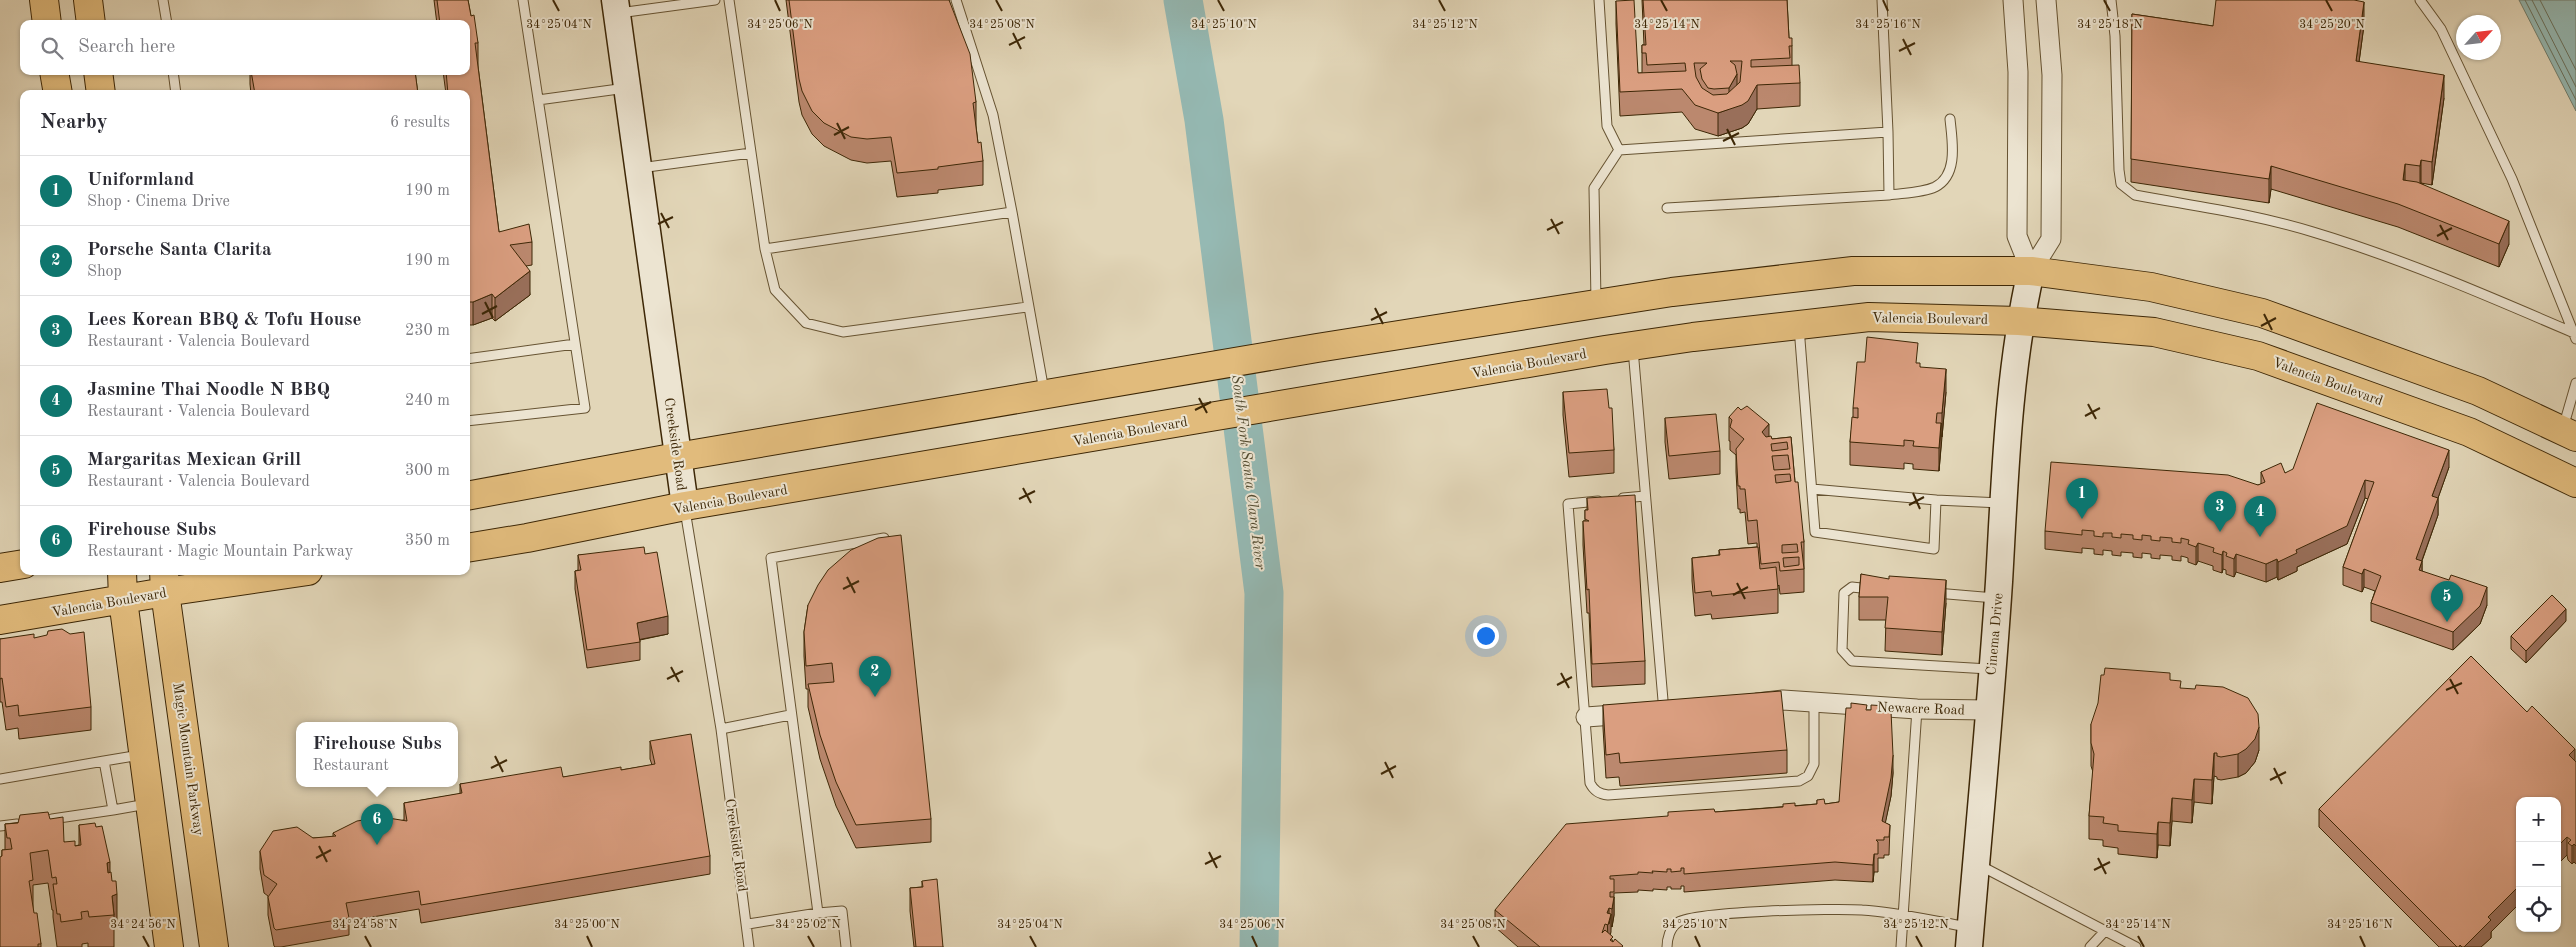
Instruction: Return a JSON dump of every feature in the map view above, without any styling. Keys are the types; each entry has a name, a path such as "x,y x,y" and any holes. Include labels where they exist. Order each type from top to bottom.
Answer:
{"main road":[{"path":"44,0 46,20"},
{"path":"88,0 90,20"},
{"path":"55,75 57,90"},
{"path":"99,75 100,90"},
{"path":"470,495 678,457 1318,348 1672,292 1853,271 2031,271 2151,287 2262,313 2478,391 2569,434"},
{"name":"Valencia Boulevard","path":"470,547 527,538 685,506 1633,346 1869,316 2019,321 2154,332 2258,356 2468,432 2576,483"},
{"path":"0,568 20,565"},
{"path":"122,575 123,600 169,947"},
{"name":"Valencia Boulevard","path":"0,620 123,600 164,582 256,575"},
{"name":"Magic Mountain Parkway","path":"164,582 214,947"}],"street":[{"path":"2013,0 2018,72 2018,236 2031,271"},
{"path":"2031,271 2051,239 2052,75 2046,0"},
{"name":"Creekside Road","path":"616,7 685,506"},
{"name":"Cinema Drive","path":"1969,937 1998,598 2002,503 2019,321 2031,271"},
{"name":"Newacre Road","path":"1743,704 1783,700 1814,704 1916,709 1988,710"},
{"path":"1586,717 1684,710"}],"lane":[{"path":"163,0 166,20"},
{"path":"470,422 584,408 523,0"},
{"path":"616,7 715,0"},
{"path":"729,0 765,249 775,290 806,323 843,332 1027,307"},
{"path":"956,0 993,115 1012,212 1027,307 1045,395"},
{"path":"1599,0 1607,126 1619,150"},
{"path":"1882,0 1889,195"},
{"path":"2111,0 2115,36 2119,170 2121,184 2135,195 2252,216 2312,232 2433,272 2575,336"},
{"path":"2420,0 2441,29 2512,179 2575,336"},
{"path":"174,75 175,90"},
{"path":"538,100 626,88"},
{"path":"1667,208 1889,195 1936,187 1948,174 1953,159 1950,119"},
{"path":"1619,150 1888,132"},
{"path":"1596,304 1594,188 1619,150"},
{"path":"637,168 750,153"},
{"path":"765,249 1012,212"},
{"path":"1799,324 1815,532 1934,549 1936,500"},
{"path":"470,358 575,344"},
{"path":"1633,346 1664,712"},
{"path":"2569,434 2576,383"},
{"path":"1812,489 1936,500 2002,503"},
{"path":"1616,499 1645,496"},
{"path":"1606,500 1568,504 1590,783 1600,794 1608,796 1799,782 1808,776 1814,764 1814,704"},
{"name":"Creekside Road","path":"685,506 721,729 748,924 749,947"},
{"path":"818,914 790,715 771,558 895,536"},
{"path":"1881,589 1852,587 1844,593 1842,650 1852,661 1992,669"},
{"path":"1930,593 1998,598"},
{"path":"1901,947 1916,709"},
{"path":"721,729 790,715"},
{"path":"0,778 143,754"},
{"path":"104,761 113,810"},
{"path":"46,820 150,804"},
{"path":"0,826 28,822"},
{"path":"1976,864 2136,947"},
{"path":"1667,947 1670,932 1676,923 1699,916 1819,909 1863,910 1903,916 1969,937"},
{"path":"748,924 842,910 846,947"},
{"path":"2090,947 2105,931"}],"water":[{"path":"2519,0 2576,0 2576,111"}],"building":[{"path":"437,0 468,0 471,16 474,15 478,43 475,43 499,232 529,224 532,242 510,245 530,271 495,298 492,294 473,302 470,302 470,90 448,90 446,75 470,75 470,20 440,20"},
{"path":"789,0 949,0 970,54 976,102 973,103 978,143 981,142 983,161 938,167 938,169 897,173 891,137 867,139 851,137 824,123 812,111 802,91"},
{"path":"1634,0 1638,73 1686,71 1685,63 1647,65 1646,53 1642,53 1642,45 1646,45 1643,0 1787,0 1789,38 1792,38 1792,46 1789,46 1790,58 1751,60 1751,67 1799,65 1800,83 1757,85 1748,101 1718,113 1695,105 1682,89 1620,92 1616,1","holes":["1730,61 1742,61 1740,82 1727,94 1713,95 1702,88 1696,77 1694,63 1707,63 1700,69 1702,79 1708,88 1729,88 1737,74 1735,65"]},
{"path":"2216,0 2354,0 2364,2 2356,61 2444,75 2432,162 2421,160 2420,166 2405,164 2403,180 2417,182 2509,221 2499,244 2398,204 2271,166 2269,179 2131,159 2132,14 2213,26"},
{"path":"252,75 416,75 417,90 254,90"},
{"path":"1867,337 1918,343 1916,363 1920,363 1920,367 1946,369 1942,413 1937,413 1936,423 1941,423 1939,448 1913,446 1914,441 1904,440 1904,446 1850,442 1852,417 1858,418 1858,408 1853,408 1857,362 1865,362"},
{"path":"1607,389 1609,408 1612,408 1614,450 1569,453 1563,392"},
{"path":"2317,403 2449,450 2432,496 2438,498 2416,559 2422,561 2419,570 2449,580 2451,575 2487,587 2480,606 2453,632 2371,603 2381,576 2364,569 2362,574 2343,567 2374,482 2365,480 2347,526 2296,550 2297,553 2278,562 2277,559 2266,564 2236,554 2234,559 2226,556 2227,553 2223,551 2222,555 2213,552 2214,548 2198,543 2196,547 2188,544 2189,540 2181,538 2181,543 2172,542 2172,538 2160,537 2160,541 2151,540 2151,536 2142,535 2142,540 2133,539 2133,535 2121,534 2121,538 2112,537 2112,533 2103,533 2103,537 2094,536 2094,531 2082,530 2082,535 2045,531 2051,462 2228,475 2258,485 2265,482 2261,472 2281,463 2285,473 2293,469"},
{"path":"1747,406 1769,424 1762,432 1766,437 1771,436 1772,439 1791,437 1795,482 1798,482 1804,542 1801,542 1804,569 1780,571 1779,562 1761,564 1757,520 1748,521 1745,489 1740,489 1740,486 1738,486 1736,449 1744,439 1730,427 1732,420 1729,417 1738,407 1741,410","holes":["1787,442 1788,449 1772,451 1771,444","1788,455 1790,469 1774,470 1772,456","1790,474 1791,481 1776,483 1775,475","1797,544 1798,552 1782,553 1782,545","1799,557 1799,565 1784,567 1783,558"]},
{"path":"1716,414 1720,451 1669,456 1665,418"},
{"path":"1635,495 1645,661 1592,664 1589,589 1587,590 1583,521 1589,521 1585,519 1585,510 1588,510 1587,498"},
{"path":"901,535 931,819 856,825 836,782 820,735 808,684 834,682 832,663 806,666 804,632 808,605 828,570 851,550 878,538"},
{"path":"644,547 645,554 657,552 668,616 637,623 640,642 587,650 575,571 581,570 578,555"},
{"path":"1758,547 1760,569 1776,567 1778,589 1712,596 1711,591 1695,593 1692,558 1720,555 1719,550"},
{"path":"1861,574 1889,579 1889,576 1946,580 1942,632 1885,628 1888,597 1859,597"},
{"path":"2552,595 2566,609 2526,651 2511,636"},
{"path":"62,629 70,634 84,632 91,707 19,716 18,705 6,707 2,678 0,679 0,639 34,634 34,638 47,635 48,631"},
{"path":"2471,656 2527,712 2532,706 2575,749 2569,755 2576,762 2576,846 2568,843 2571,840 2567,837 2561,843 2561,797 2516,797 2516,889 2488,917 2491,920 2464,947 2460,945 2457,947 2319,809"},
{"path":"2105,668 2170,673 2170,680 2181,681 2180,688 2195,689 2196,685 2223,687 2248,698 2258,714 2259,727 2255,739 2246,749 2238,754 2221,757 2214,753 2212,780 2194,779 2192,800 2172,798 2170,823 2158,822 2157,834 2118,831 2118,825 2103,823 2104,817 2089,816 2094,754 2091,743 2091,724 2098,703 2101,675 2104,675"},
{"path":"1781,691 1787,750 1620,763 1619,753 1606,755 1603,705"},
{"path":"1851,703 1867,705 1866,710 1871,710 1871,705 1887,706 1886,711 1891,711 1893,755 1891,778 1882,821 1890,825 1889,837 1884,837 1884,840 1876,840 1878,842 1878,854 1874,854 1873,865 1835,862 1684,874 1684,868 1681,868 1681,871 1671,872 1671,869 1667,869 1667,872 1652,871 1653,873 1638,872 1638,874 1610,876 1610,879 1614,879 1614,892 1610,892 1610,897 1614,897 1612,909 1609,908 1607,913 1611,914 1608,925 1605,924 1602,933 1605,930 1613,937 1610,940 1613,942 1615,939 1622,947 1540,947 1495,910 1566,824 1668,816 1668,812 1714,809 1715,812 1783,807 1783,804 1795,803 1795,806 1817,804 1817,800 1824,799 1825,804 1839,802 1846,708 1851,708"},
{"path":"691,734 710,856 421,905 419,891 346,903 349,918 276,930 274,928 268,897 277,884 264,875 260,851 273,831 297,827 313,838 336,836 333,833 357,821 382,817 407,821 404,803 462,793 460,784 561,767 563,777 621,767 621,770 655,764 650,741"},
{"path":"48,812 50,819 63,817 64,842 75,841 75,846 81,845 79,825 95,823 96,827 102,826 110,862 107,863 108,873 111,872 112,881 116,881 117,894 112,896 114,915 89,917 88,911 81,912 82,919 61,922 60,914 57,914 53,884 57,884 56,877 52,878 48,850 30,853 33,880 29,881 34,913 37,913 41,944 38,944 38,947 0,947 0,857 2,856 2,850 12,849 10,838 7,838 5,824 18,823 20,815"},
{"path":"937,879 943,947 916,947 910,888 923,887 922,881"}],"waterway":[{"name":"South Fork Santa Clara River","path":"1183,0 1204,120 1264,593 1259,947"}],"place":[{"name":"Uniformland","path":"2082,519"},
{"name":"Lees Korean BBQ & Tofu House","path":"2220,532"},
{"name":"Jasmine Thai Noodle N BBQ","path":"2260,537"},
{"name":"Margaritas Mexican Grill","path":"2447,622"},
{"name":"Porsche Santa Clarita","path":"875,697"},
{"name":"Firehouse Subs","path":"377,845"}]}
